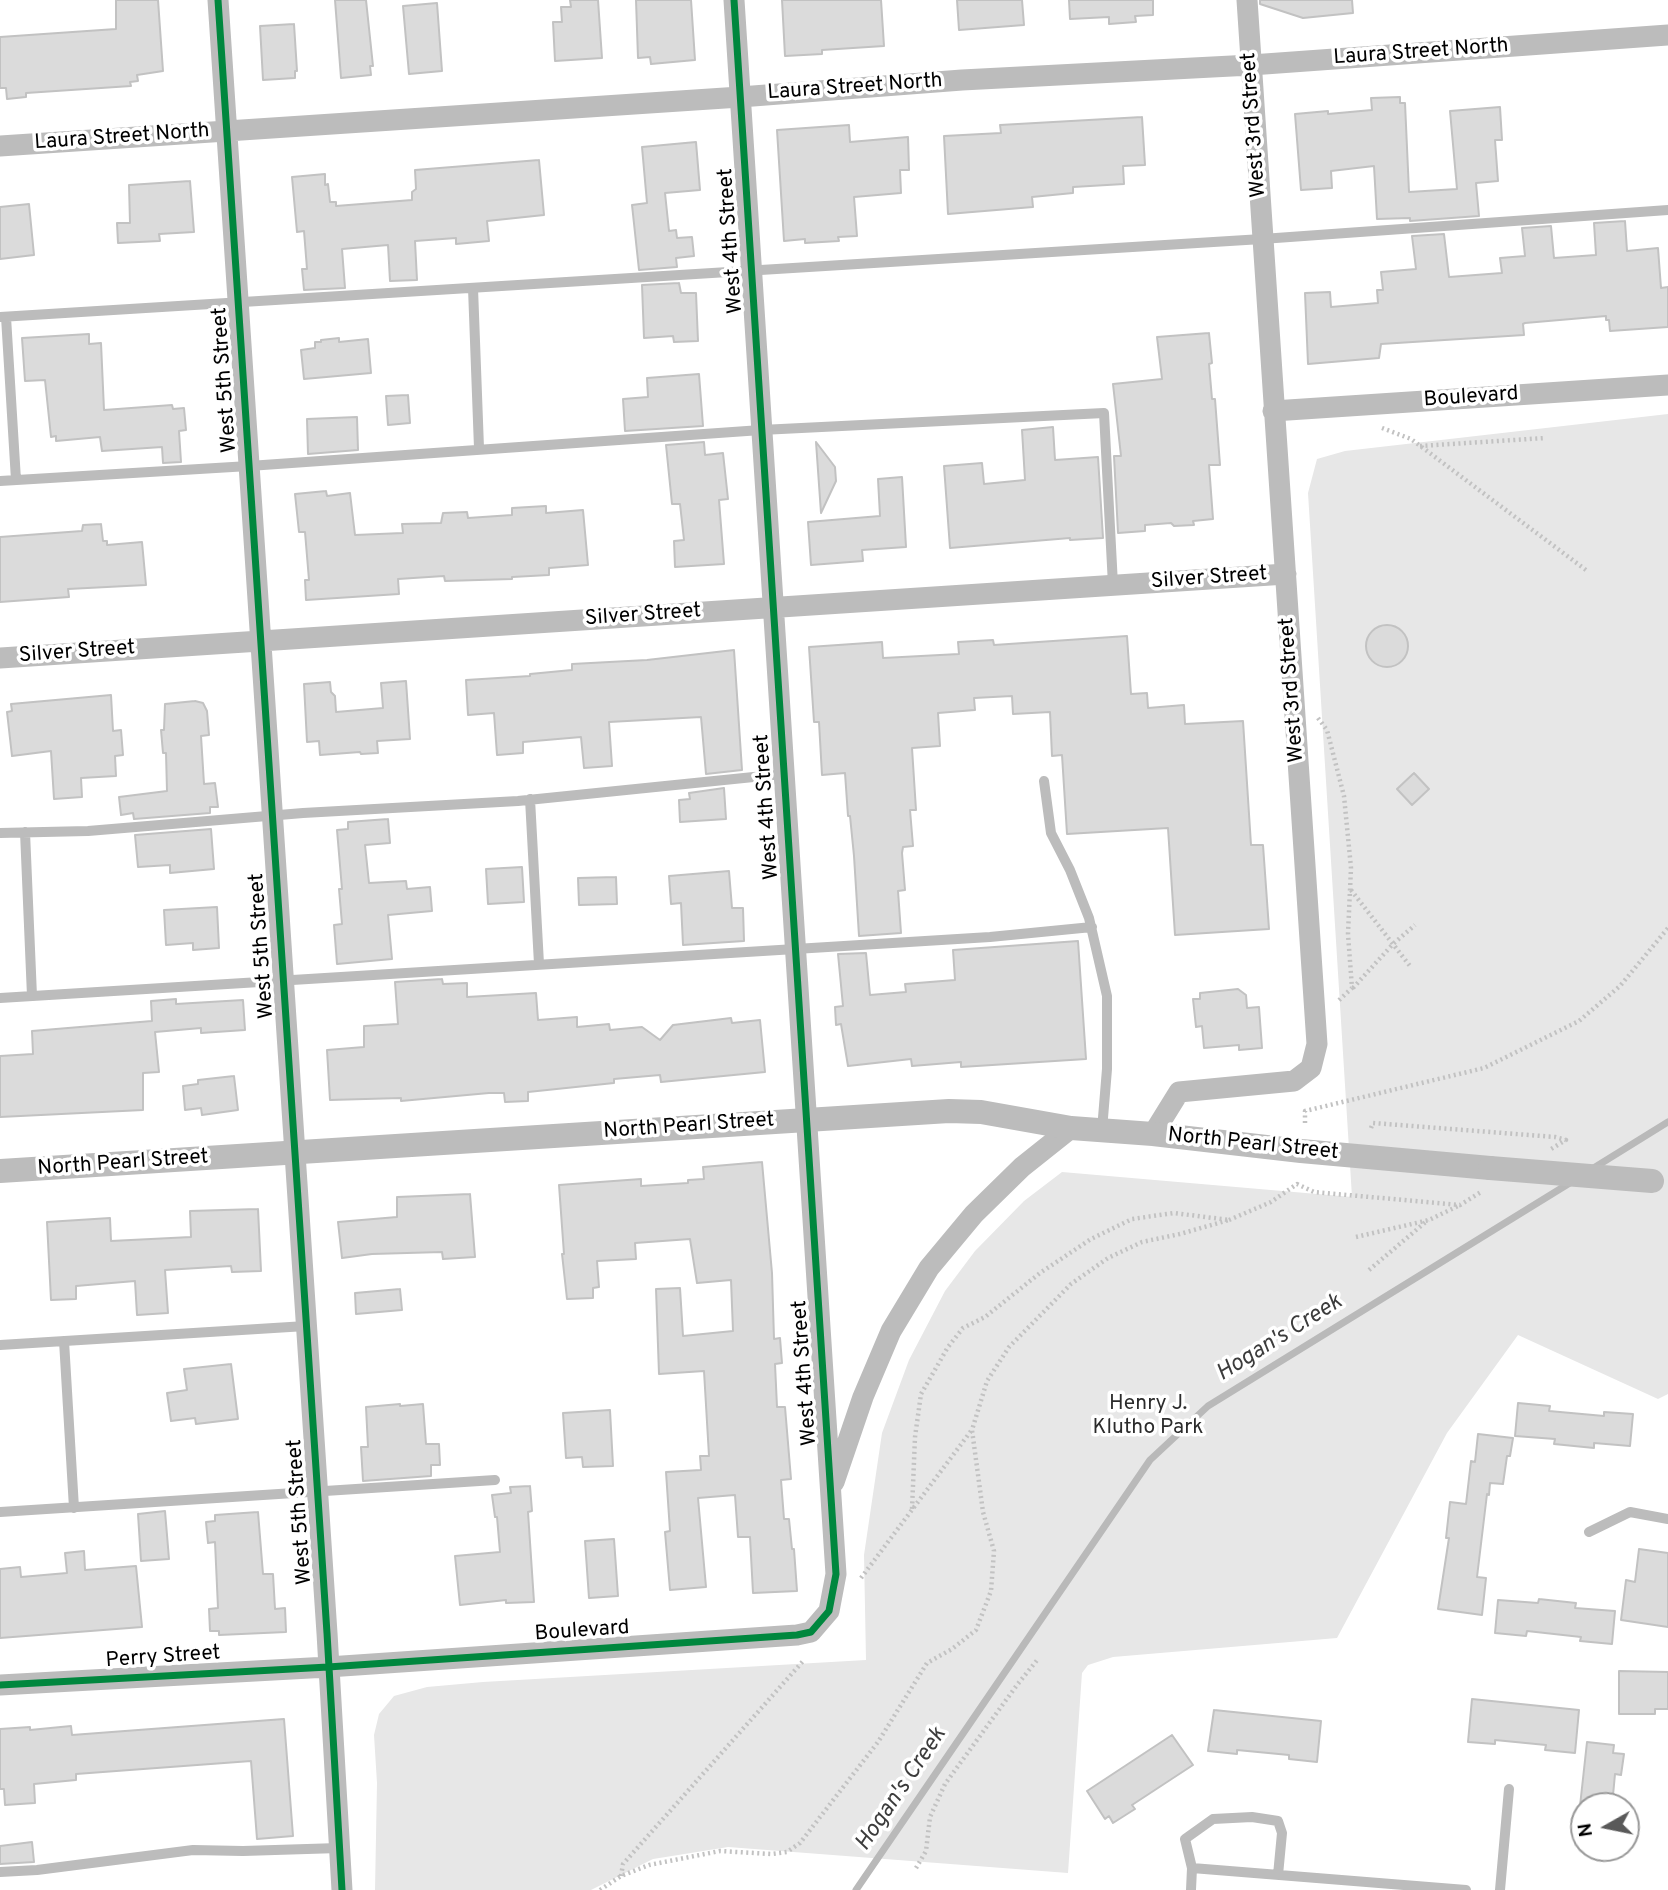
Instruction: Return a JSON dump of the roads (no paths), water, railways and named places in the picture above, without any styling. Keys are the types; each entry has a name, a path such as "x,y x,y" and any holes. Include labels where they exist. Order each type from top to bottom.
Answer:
{"street":[{"name":"West 5th Street","path":"218,0 342,1890"},
{"name":"West 4th Street","path":"734,0 836,1574 829,1611"},
{"name":"West 3rd Street","path":"1153,1134 1178,1092 1294,1081 1311,1068 1317,1044 1247,0"},
{"name":"Laura Street North","path":"0,146 962,80 1251,65 1668,35"},
{"name":"Boulevard","path":"1273,411 1668,385"},
{"name":"Silver Street","path":"0,658 1286,574"},
{"name":"North Pearl Street","path":"0,1171 949,1111 981,1112 1071,1128 1153,1134 1301,1151 1660,1182"},
{"path":"831,1491 863,1397 891,1331 929,1268 974,1214 1022,1167 1071,1128"},
{"name":"Boulevard","path":"328,1667 797,1636 811,1632 829,1611"},
{"name":"Perry Street","path":"0,1685 328,1667"}],"lane":[{"path":"16,480 3,317 1262,239 1668,210"},
{"path":"473,288 479,448"},
{"path":"0,481 761,430 1104,412 1113,585"},
{"path":"0,833 88,831 272,815 530,799 783,774"},
{"path":"1044,781 1051,833 1070,870 1092,927 1107,996 1107,1069 1102,1130"},
{"path":"530,799 539,964"},
{"path":"25,832 32,996"},
{"path":"0,998 990,937 1092,927"},
{"path":"0,1345 306,1326"},
{"path":"64,1341 74,1508"},
{"path":"0,1512 495,1480"},
{"path":"1589,1532 1630,1512 1668,1519"},
{"path":"1500,1890 1509,1789"},
{"path":"1191,1890 1192,1868 1185,1839 1213,1819 1252,1817 1278,1821 1282,1833 1278,1875"},
{"path":"0,1872 37,1870 193,1850 339,1848"},
{"path":"1192,1868 1466,1890"}],"waterway":[{"name":"Hogan's Creek","path":"1592,1169 1668,1122"},
{"name":"Hogan's Creek","path":"856,1890 1150,1460 1208,1406 1573,1181"}],"park label":[{"name":"Henry J. Klutho Park","path":"1148,1417"}]}
